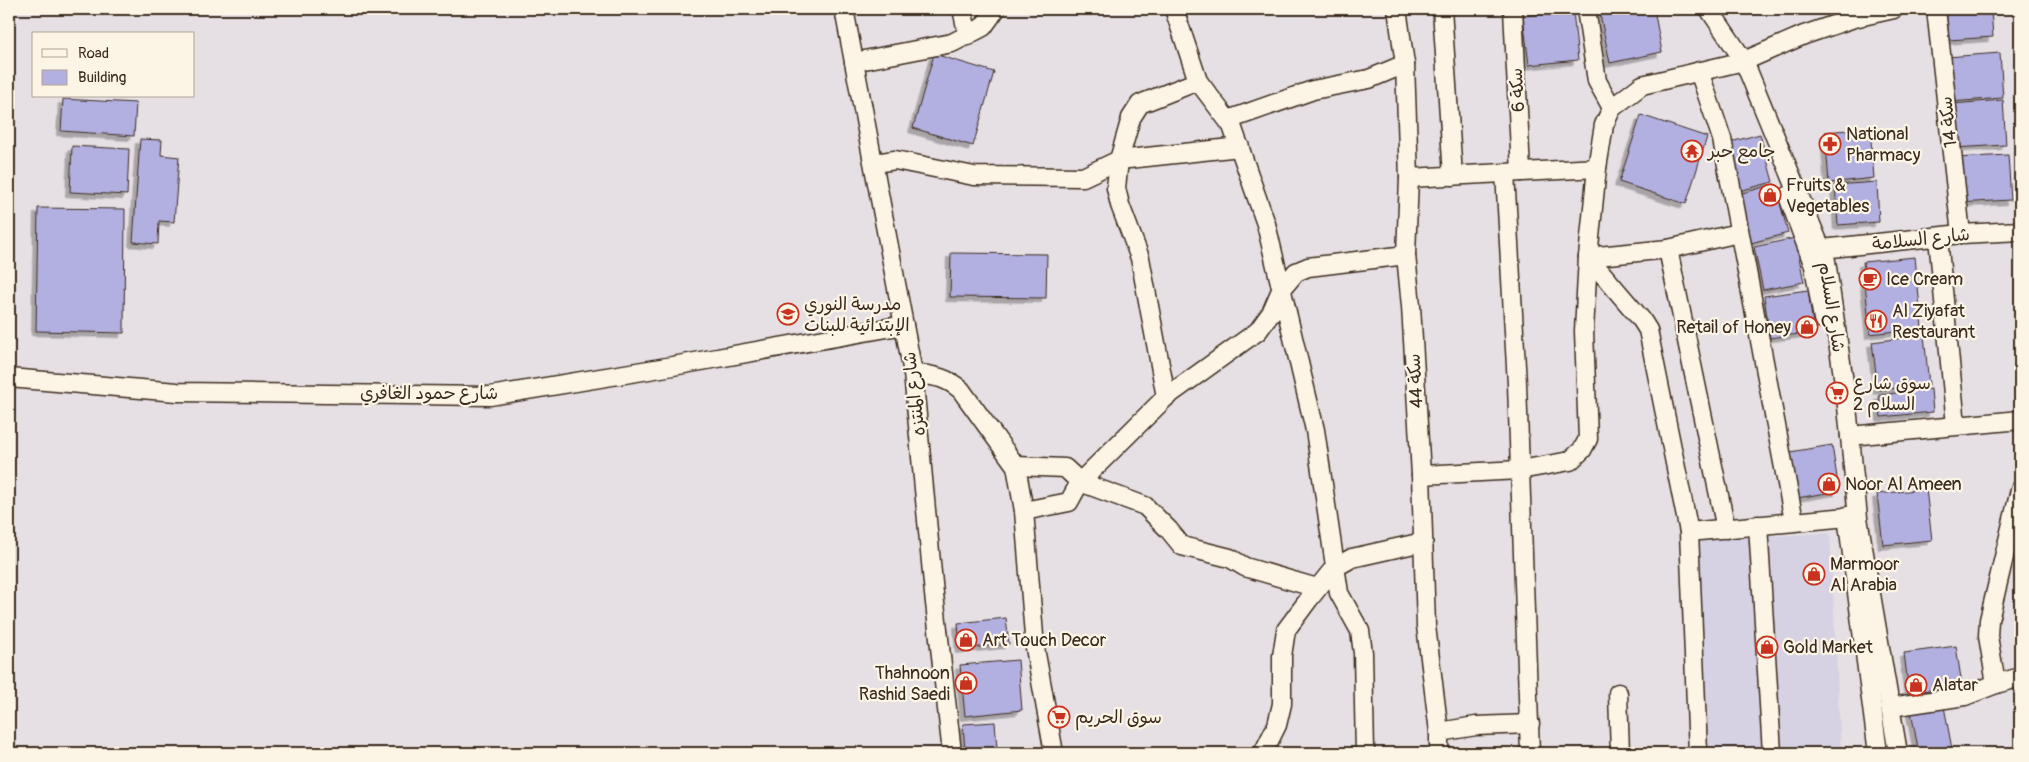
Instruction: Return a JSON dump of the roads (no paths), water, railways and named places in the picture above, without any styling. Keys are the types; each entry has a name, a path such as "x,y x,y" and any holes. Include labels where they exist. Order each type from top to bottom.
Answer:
{"street":[{"name":"شارع المنتزه","path":"844,9 913,373 934,594 952,753"},
{"path":"962,9 968,36"},
{"path":"854,62 952,43 983,27 996,9"},
{"path":"1174,9 1198,80 1232,126 1266,224 1315,430 1339,593 1360,631 1364,653 1365,753"},
{"name":"سكة 44","path":"1397,9 1405,64 1408,178 1406,255 1411,306 1421,475 1426,626 1439,732 1439,753"},
{"path":"1442,9 1453,176"},
{"name":"سكة 6","path":"1514,9 1513,173 1520,470 1530,753"},
{"path":"1586,9 1597,81 1612,108"},
{"name":"شارع السلام","path":"1709,9 1722,28 1738,62 1826,261 1850,436 1858,518 1898,753"},
{"path":"1421,475 1520,470 1570,460 1582,450 1588,439 1584,331 1588,257 1597,168 1604,126 1612,108 1642,85 1738,62 1804,35 1854,18 1894,9"},
{"name":"سكة 14","path":"1936,9 1960,234"},
{"name":"شارع السلام","path":"1738,62 1814,266 1835,398 1847,517 1878,753"},
{"path":"1228,120 1313,90 1369,79 1405,64"},
{"path":"1699,71 1722,139 1794,521"},
{"path":"1166,396 1140,258 1120,205 1116,188 1120,160 1131,118 1140,104 1198,80"},
{"path":"874,163 895,160 974,176 1065,178 1083,177 1120,160 1240,147"},
{"path":"1408,178 1597,168"},
{"name":"شارع السلامة","path":"1822,249 1938,238 1960,234 2020,231"},
{"path":"1588,257 1668,249 1739,233"},
{"path":"1938,238 1956,425"},
{"path":"1668,249 1726,529"},
{"path":"1024,511 1069,502 1080,482 1166,396 1258,331 1271,313 1281,290 1296,272 1308,267 1406,255"},
{"path":"1588,257 1641,319 1648,330 1689,532 1698,753"},
{"name":"شارع حمود الغافري","path":"9,378 177,392 490,396 904,325"},
{"path":"913,373 938,376 951,382 961,390 1016,466 1024,511 1035,648 1054,753"},
{"path":"1850,436 1956,425 2020,425"},
{"path":"1016,466 1065,468 1080,482 1146,506 1182,546 1230,558 1245,566 1317,588"},
{"path":"1996,684 1988,636 1989,620 2016,527 2020,490"},
{"path":"1689,532 1847,517"},
{"path":"1758,525 1772,753"},
{"path":"1263,753 1277,724 1282,704 1282,656 1286,630 1317,588 1334,568 1352,558 1423,542"},
{"path":"1891,707 1965,696 2020,677"},
{"path":"1618,693 1620,753"},
{"path":"1439,732 1476,726 1530,724"}],"place":[{"name":"National Pharmacy","path":"1830,144"},
{"name":"جامع حبر","path":"1692,151"},
{"name":"Fruits & Vegetables","path":"1770,195"},
{"name":"Ice Cream","path":"1870,279"},
{"name":"مدرسة النوري الإبتدائية للبنات","path":"788,314"},
{"name":"Al Ziyafat Restaurant","path":"1876,321"},
{"name":"Retail of Honey","path":"1807,327"},
{"name":"سوق شارع السلام 2","path":"1837,393"},
{"name":"Noor Al Ameen","path":"1829,484"},
{"name":"Marmoor Al Arabia","path":"1814,574"},
{"name":"Art Touch Decor","path":"966,640"},
{"name":"Gold Market","path":"1767,647"},
{"name":"Thahnoon Rashid Saedi","path":"966,683"},
{"name":"Alatar","path":"1916,685"},
{"name":"سوق الحريم","path":"1059,717"}]}
